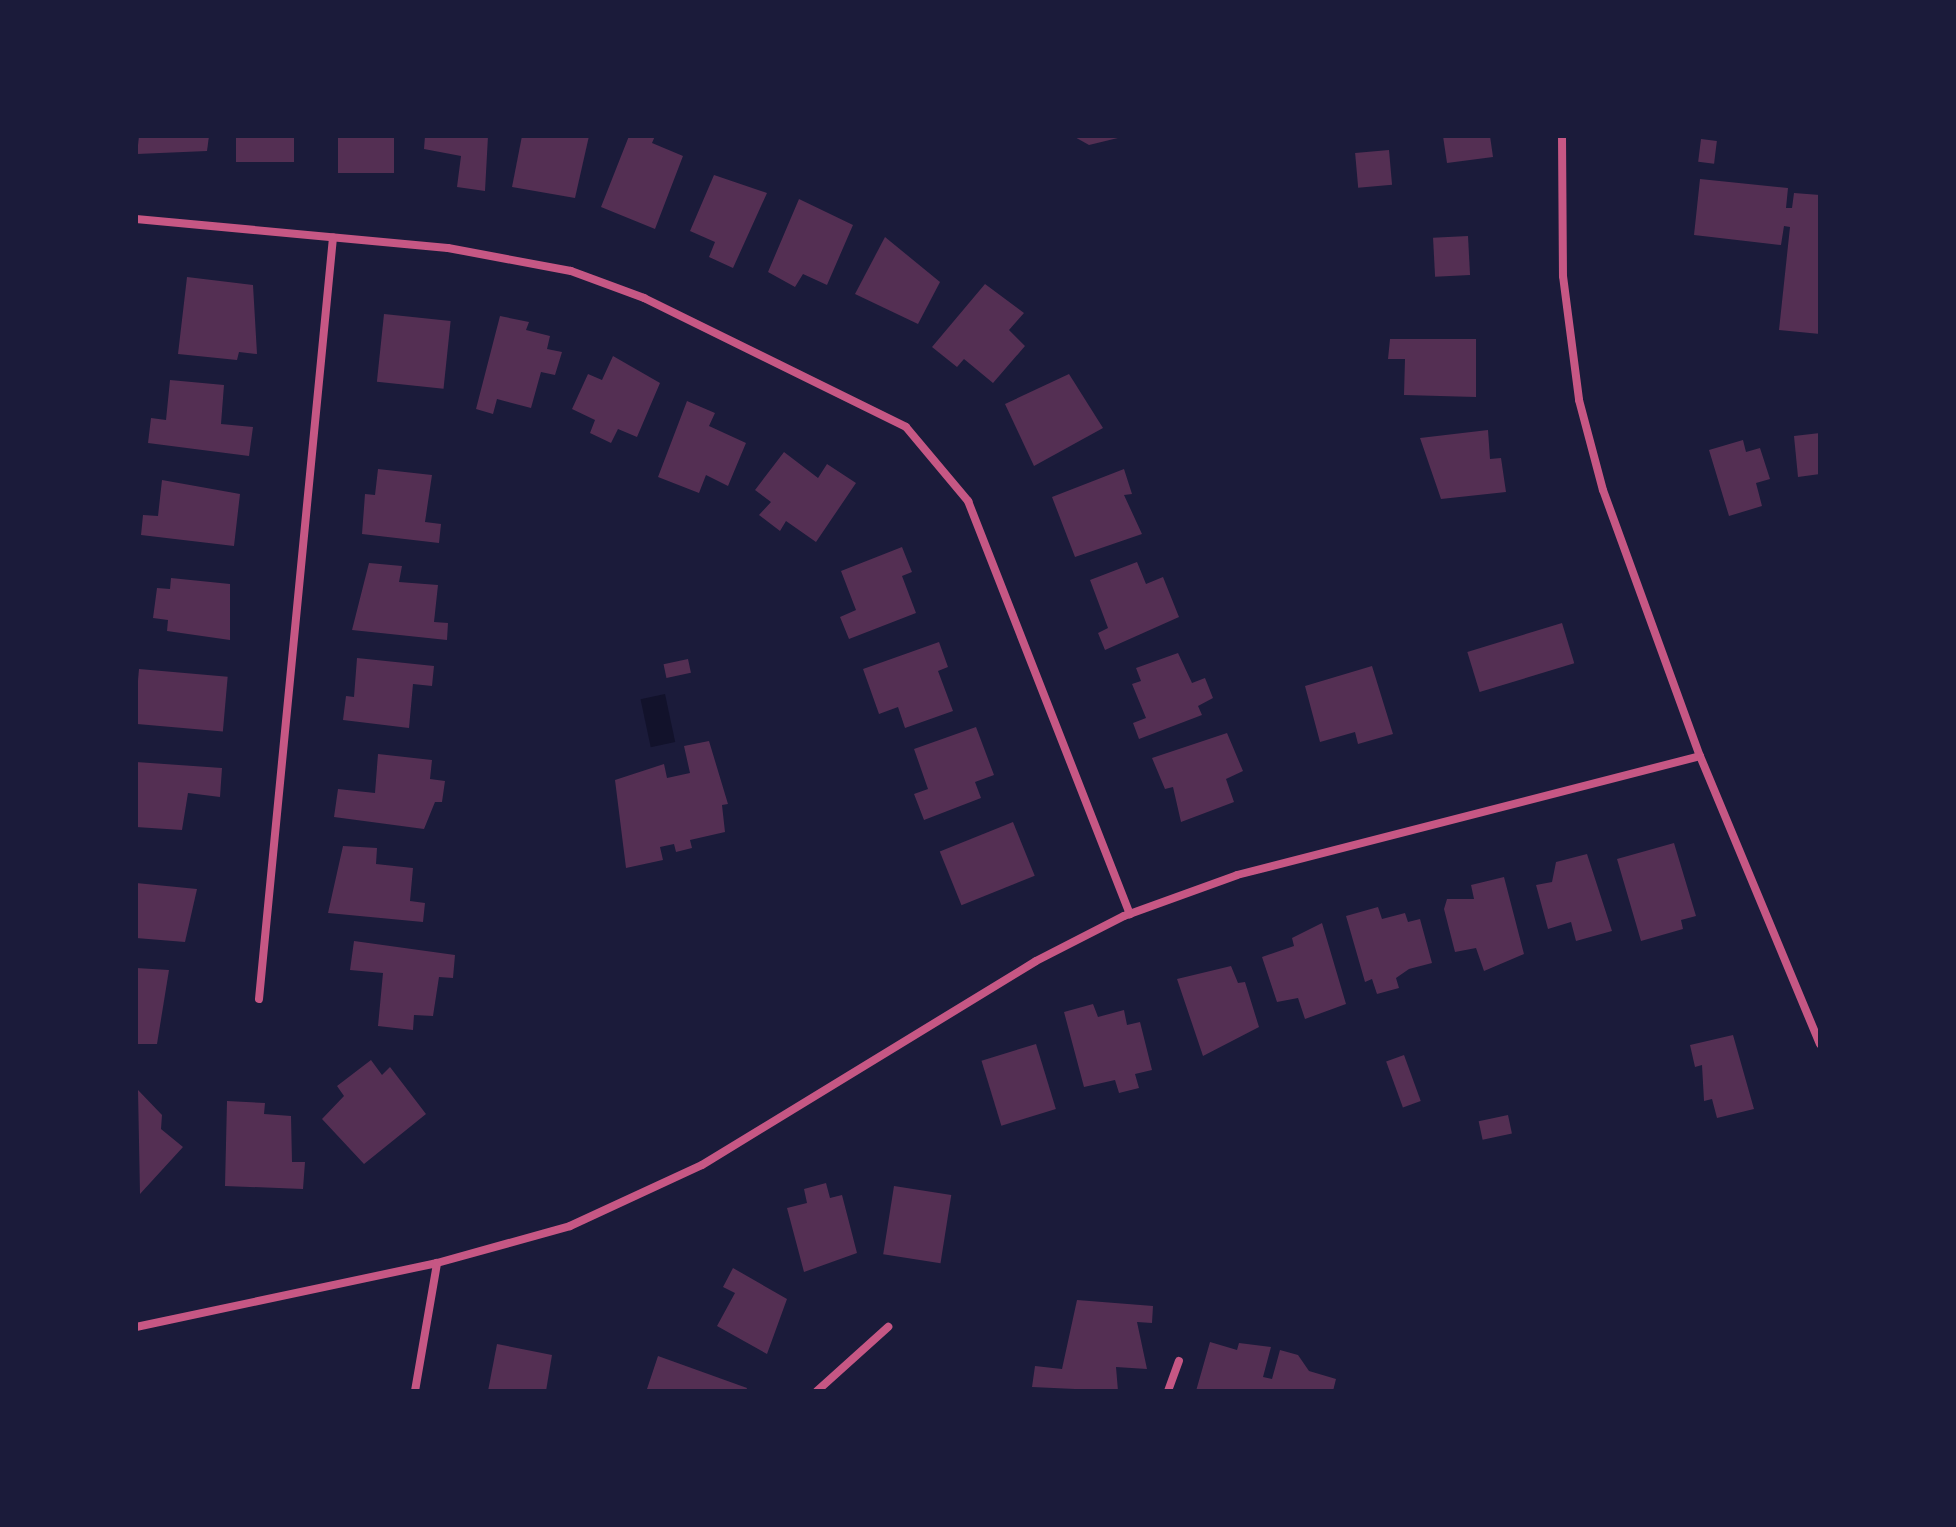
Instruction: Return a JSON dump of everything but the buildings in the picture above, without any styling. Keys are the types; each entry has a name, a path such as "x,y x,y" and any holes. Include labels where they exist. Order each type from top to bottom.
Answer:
{"street":[{"path":"1562,136 1563,276 1579,400 1603,490 1700,756 1820,1044"},
{"path":"136,219 333,238 571,271 644,298 906,427 968,501 1130,914"},
{"path":"259,999 333,238"},
{"path":"136,1327 437,1263 570,1226 702,1165 1036,961 1130,914 1237,875 1700,756"},
{"path":"415,1391 437,1263"},
{"path":"817,1391 888,1327"},
{"path":"1168,1391 1179,1361"}],"shaded area":[{"path":"665,694 675,742 651,747 641,699"}]}
